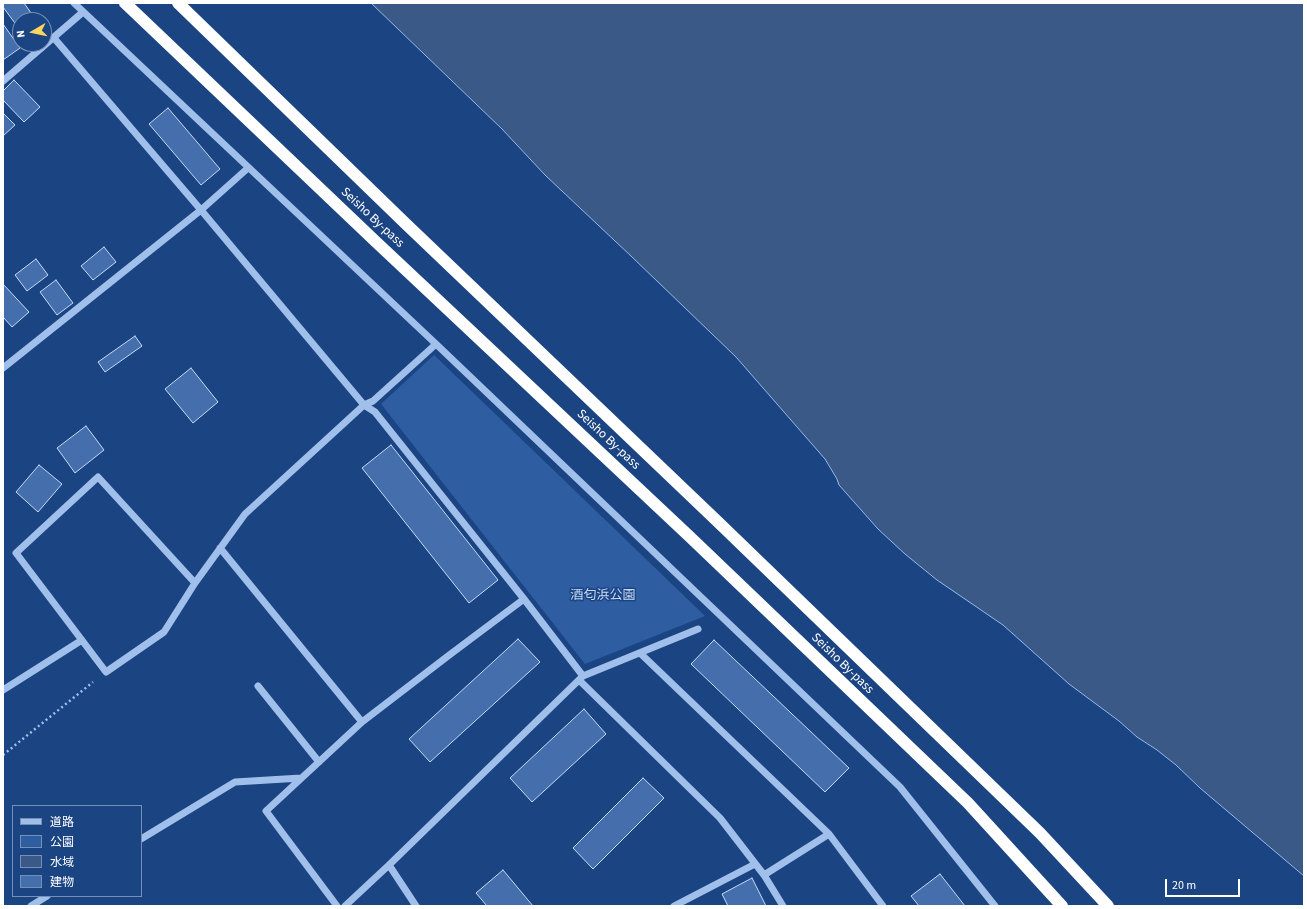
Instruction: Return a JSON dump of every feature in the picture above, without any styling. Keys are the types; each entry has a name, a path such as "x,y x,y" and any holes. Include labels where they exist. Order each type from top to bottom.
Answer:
{"highway":[{"name":"Seisho By-pass","path":"125,3 695,542 968,804 1062,906"},
{"name":"Seisho By-pass","path":"178,3 1034,828 1108,906"}],"street":[{"path":"74,3 436,344 900,787 995,906"},
{"path":"3,81 83,12"},
{"path":"54,38 201,210 364,405 375,412 524,599 581,678 720,818 764,875 783,906"},
{"path":"3,368 201,210 248,168"},
{"path":"195,583 98,477 16,553 106,672 164,632 195,583 245,514 364,405 373,401 436,344"},
{"path":"220,548 362,722"},
{"path":"337,906 266,811 362,722 524,599"},
{"path":"345,906 581,678 698,629"},
{"path":"3,690 82,640"},
{"path":"640,653 828,834 884,906"},
{"path":"258,686 319,762"},
{"path":"142,838 235,782 301,778"},
{"path":"764,875 828,834"},
{"path":"389,864 416,906"},
{"path":"674,906 755,864"},
{"path":"31,906 46,897"}],"path":[{"path":"3,755 106,672"}],"green space":[{"name":"酒匂浜公園","path":"434,355 705,616 585,664 381,404"}],"water":[{"path":"371,3 1304,3 1304,876 1200,788 1176,765 1137,737 1119,721 1069,684 1003,625 937,580 905,554 878,529 839,485 825,459 736,357 545,175 502,129"}],"building":[{"path":"3,3 24,3 30,12 12,12 12,19 3,7"},
{"path":"3,24 12,37 12,52 14,52 3,60"},
{"path":"14,80 40,107 24,122 3,100 3,91"},
{"path":"168,108 220,169 201,185 149,124"},
{"path":"3,113 15,125 3,136"},
{"path":"104,247 116,262 93,280 81,266"},
{"path":"36,259 48,275 27,291 15,275"},
{"path":"56,280 73,303 57,315 40,292"},
{"path":"3,284 29,312 12,327 3,317"},
{"path":"135,336 142,346 105,372 98,362"},
{"path":"191,368 218,402 193,423 165,389"},
{"path":"86,426 104,450 75,473 57,448"},
{"path":"391,445 498,580 469,603 362,468"},
{"path":"39,465 62,484 38,512 16,492"},
{"path":"518,639 540,662 430,762 409,739"},
{"path":"714,640 849,768 825,792 691,664"},
{"path":"584,709 606,734 532,802 510,778"},
{"path":"643,778 664,798 593,869 573,848"},
{"path":"503,870 533,906 487,906 476,893"},
{"path":"940,874 965,906 919,906 911,896"},
{"path":"752,878 766,906 728,906 722,894"}]}
